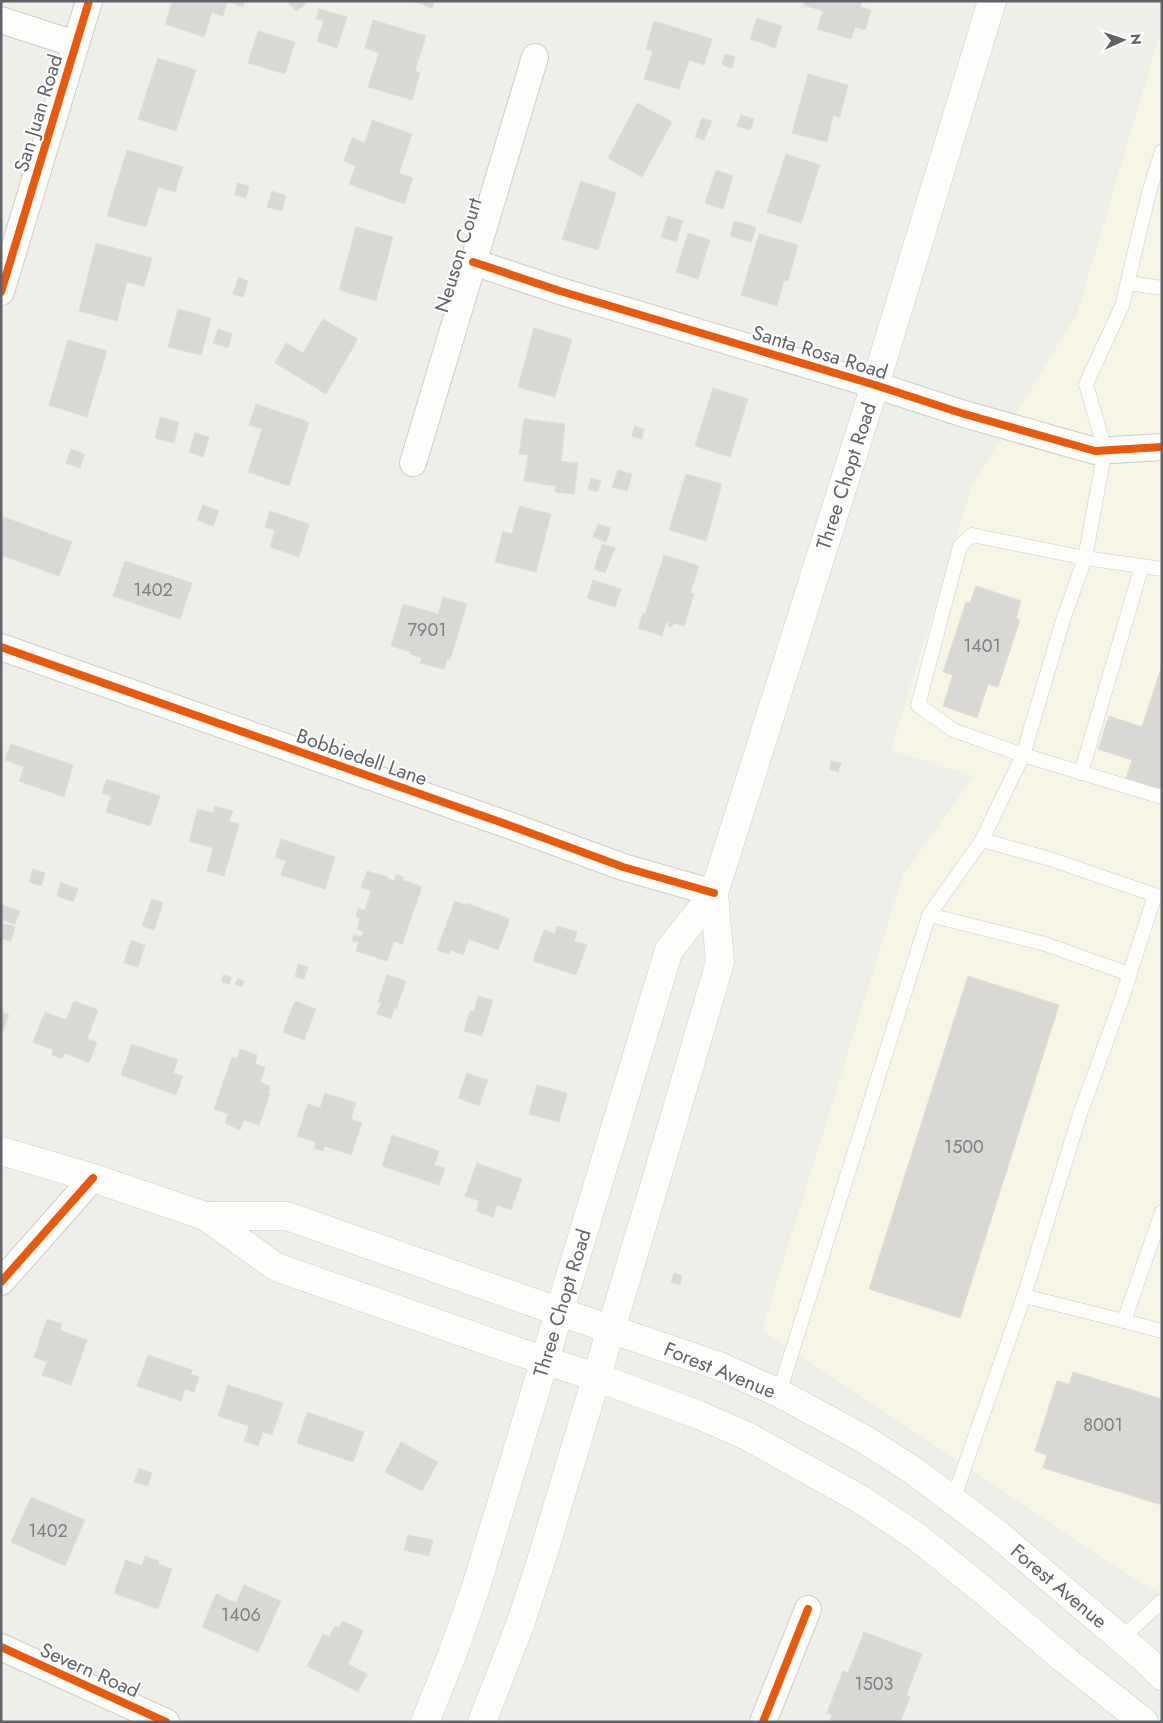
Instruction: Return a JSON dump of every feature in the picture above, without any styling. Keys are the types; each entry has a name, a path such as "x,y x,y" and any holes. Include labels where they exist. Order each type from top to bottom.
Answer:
{"main road":[{"name":"Three Chopt Road","path":"425,1722 452,1655 475,1590 669,950 714,893 875,385 992,1"},
{"name":"Three Chopt Road","path":"482,1722 521,1622 611,1329 720,962 714,893"},
{"name":"Forest Avenue","path":"1,1151 93,1178 205,1216 276,1267 596,1377 699,1415 747,1436 860,1499 916,1537 1144,1722"},
{"name":"Forest Avenue","path":"205,1216 287,1216 719,1366 779,1393 864,1440 914,1471 995,1532 1162,1676"}],"street":[{"name":"San Juan Road","path":"1,292 89,1"},
{"path":"1,20 75,44"},
{"name":"Neuson Court","path":"412,463 535,58"},
{"name":"Santa Rosa Road","path":"473,262 560,292 875,385 960,413 1095,451 1162,447"},
{"name":"Bobbiedell Lane","path":"1,647 623,867 714,893"},
{"path":"1,1282 93,1178"},
{"path":"763,1722 808,1609"},
{"name":"Severn Road","path":"1,1648 166,1722"}],"lane":[{"path":"779,1393 929,914 982,840 1023,755 1063,620 1085,558 1105,450 1086,384 1122,306 1149,192 1162,151"},
{"path":"1128,283 1162,288"},
{"path":"1162,569 1085,558 972,535 960,546 918,705 953,730 1023,755 1162,797"},
{"path":"1081,773 1142,566"},
{"path":"953,1500 1024,1296 1080,1114 1155,896 1047,858 982,840"},
{"path":"929,914 1045,944 1129,974"},
{"path":"1124,1321 1162,1212"},
{"path":"1024,1296 1162,1331"},
{"path":"1122,1640 1162,1601"}],"shaded area":[{"path":"1162,27 1162,1595 1120,1570 762,1330 903,875 974,776 891,750 972,486 1077,314"}],"building":[{"path":"173,1 227,1 223,16 212,12 204,37 165,24"},
{"path":"227,1 245,1 243,7"},
{"path":"291,1 304,1 306,4 296,11 289,3"},
{"path":"413,1 435,1 432,8"},
{"path":"805,1 862,1 860,7 871,10 865,30 855,27 851,39 817,29 823,11 804,5"},
{"path":"319,9 347,17 337,48 317,41 324,21 316,19"},
{"path":"757,18 782,26 775,48 750,39"},
{"path":"373,20 426,36 415,71 420,73 412,100 368,87 379,53 365,48"},
{"path":"654,21 712,39 704,65 689,60 679,89 644,79 653,51 646,49"},
{"path":"258,31 295,42 285,74 248,63"},
{"path":"725,54 735,57 732,68 722,65"},
{"path":"158,58 196,70 176,131 138,119"},
{"path":"808,74 848,85 840,117 833,115 827,142 792,133"},
{"path":"637,103 672,122 642,177 608,158"},
{"path":"741,115 754,119 750,130 737,126"},
{"path":"702,118 712,121 704,140 695,137"},
{"path":"372,120 412,134 399,173 413,178 404,204 349,184 356,166 344,161 352,138 365,143"},
{"path":"127,150 183,167 175,192 158,187 146,227 107,216"},
{"path":"786,154 820,165 801,223 767,212"},
{"path":"716,170 733,176 723,209 705,203"},
{"path":"581,181 616,193 598,250 562,239"},
{"path":"237,183 249,186 246,198 235,195"},
{"path":"272,191 286,196 282,211 267,207"},
{"path":"668,216 683,221 676,242 661,237"},
{"path":"734,221 756,227 751,242 730,236"},
{"path":"356,227 393,237 376,301 339,290"},
{"path":"688,233 710,240 698,279 676,272"},
{"path":"759,234 798,245 788,281 784,280 777,306 741,295"},
{"path":"96,243 152,258 144,286 127,282 117,321 79,311"},
{"path":"239,277 248,281 243,297 233,294"},
{"path":"178,309 211,318 201,355 168,347"},
{"path":"323,319 358,339 326,394 275,363 286,343 303,353"},
{"path":"534,328 572,339 555,397 518,387"},
{"path":"218,329 232,334 228,348 213,343"},
{"path":"68,340 107,351 87,417 49,405"},
{"path":"713,388 748,399 730,457 695,446"},
{"path":"256,404 309,422 289,486 248,472 262,429 249,425"},
{"path":"160,417 179,422 174,443 155,438"},
{"path":"524,419 565,424 561,461 578,463 574,494 555,492 556,486 524,481 528,455 519,454"},
{"path":"635,426 644,429 642,439 632,436"},
{"path":"195,433 209,437 203,457 189,452"},
{"path":"71,449 85,454 80,468 66,463"},
{"path":"618,470 632,474 627,491 612,487"},
{"path":"686,474 722,484 706,541 669,530"},
{"path":"591,478 601,481 597,492 588,489"},
{"path":"203,505 219,511 213,526 197,520"},
{"path":"519,506 551,514 536,572 495,562 503,531 512,534"},
{"path":"270,511 309,524 299,557 270,547 275,530 265,527"},
{"path":"4,517 72,542 59,576 1,555 1,525"},
{"path":"598,524 611,528 606,542 593,537"},
{"path":"602,544 615,548 605,573 594,569"},
{"path":"664,555 699,566 690,593 694,594 684,626 673,623 672,627 668,626 669,623 666,622 662,636 638,628 643,613 645,614"},
{"path":"125,561 192,583 180,619 113,596"},
{"path":"593,580 621,589 615,607 587,598"},
{"path":"976,586 1021,601 1016,618 1020,620 998,687 988,684 977,718 943,706 953,675 943,672 966,602 970,603"},
{"path":"443,597 467,604 450,660 447,659 444,669 420,663 422,658 410,654 411,652 391,646 403,604 438,614"},
{"path":"1162,665 1162,790 1126,778 1132,760 1098,749 1109,716 1142,727"},
{"path":"11,744 73,765 64,797 19,781 24,767 5,760"},
{"path":"831,761 841,763 838,772 829,769"},
{"path":"107,779 160,796 150,826 106,812 111,796 102,793"},
{"path":"215,806 233,811 229,821 239,824 224,876 207,871 213,848 189,841 198,809 213,813"},
{"path":"281,839 335,857 325,889 281,875 286,861 275,857"},
{"path":"33,869 45,873 41,886 29,882"},
{"path":"367,871 388,877 388,879 394,881 396,874 404,877 403,880 422,887 402,944 394,941 387,961 356,951 359,942 352,940 354,935 361,937 364,932 357,929 360,918 356,917 358,908 365,910 371,891 361,887"},
{"path":"61,882 78,889 73,902 57,896"},
{"path":"152,899 163,903 154,930 142,926"},
{"path":"455,901 466,905 466,903 510,919 498,950 469,939 463,955 451,950 449,954 437,950"},
{"path":"1,905 20,911 15,924 1,920"},
{"path":"1,923 15,927 11,941 1,938"},
{"path":"557,926 577,932 574,941 587,945 576,975 533,961 544,930 555,934"},
{"path":"131,940 145,945 138,967 124,963"},
{"path":"298,964 308,967 304,979 295,977"},
{"path":"223,975 231,977 229,984 222,982"},
{"path":"387,975 406,981 391,1019 377,1014 381,1003 378,1002"},
{"path":"968,976 1059,1005 960,1318 869,1289"},
{"path":"238,978 244,981 242,987 235,984"},
{"path":"478,996 493,1000 482,1036 464,1031 470,1011 474,1012"},
{"path":"74,1001 98,1010 87,1039 97,1042 89,1063 65,1053 62,1059 52,1055 53,1050 33,1042 45,1012 66,1020"},
{"path":"295,1001 316,1009 304,1040 283,1032"},
{"path":"1,1012 9,1015 3,1031 1,1031"},
{"path":"132,1044 178,1060 173,1073 183,1076 176,1095 121,1075"},
{"path":"240,1049 257,1055 255,1064 265,1068 260,1082 270,1086 268,1093 270,1094 259,1125 244,1120 240,1130 225,1123 228,1114 214,1109 232,1057 237,1059"},
{"path":"467,1073 488,1080 479,1106 458,1098"},
{"path":"537,1085 567,1093 559,1122 529,1114"},
{"path":"325,1093 356,1103 351,1119 362,1123 351,1155 325,1146 323,1151 314,1148 316,1142 297,1136 308,1104 320,1108"},
{"path":"392,1135 439,1151 434,1165 445,1168 439,1185 382,1166"},
{"path":"477,1163 522,1179 511,1210 497,1205 493,1217 476,1211 479,1201 465,1196"},
{"path":"674,1273 682,1276 680,1285 671,1282"},
{"path":"47,1319 62,1324 60,1330 87,1340 71,1385 42,1375 47,1362 34,1357"},
{"path":"148,1355 192,1370 191,1374 199,1377 194,1392 185,1389 181,1401 137,1386"},
{"path":"1073,1372 1162,1399 1162,1505 1043,1468 1047,1455 1035,1451 1057,1381 1069,1384"},
{"path":"228,1385 283,1403 272,1435 263,1432 258,1446 244,1441 249,1426 218,1416"},
{"path":"307,1412 364,1432 353,1462 297,1443"},
{"path":"401,1442 438,1462 422,1491 385,1472"},
{"path":"139,1468 152,1473 148,1486 134,1482"},
{"path":"31,1497 85,1520 65,1566 11,1542"},
{"path":"408,1535 433,1540 429,1556 404,1550"},
{"path":"145,1556 159,1561 158,1564 172,1569 158,1609 114,1593 126,1560 142,1566"},
{"path":"244,1585 281,1601 258,1652 202,1627 216,1594 236,1603"},
{"path":"343,1621 363,1631 348,1664 367,1674 358,1692 307,1666 323,1634 329,1637 335,1626 339,1628"},
{"path":"864,1632 922,1654 906,1696 910,1697 900,1722 829,1722 832,1715 827,1713 843,1671 848,1673"}],"cycle path":[{"path":"1,292 89,1"},
{"path":"473,262 560,291 875,385 961,413 1095,451 1162,447"},
{"path":"1,647 623,867 714,893"},
{"path":"1,1282 93,1178"},
{"path":"763,1722 808,1609"},
{"path":"1,1647 166,1722"}]}
